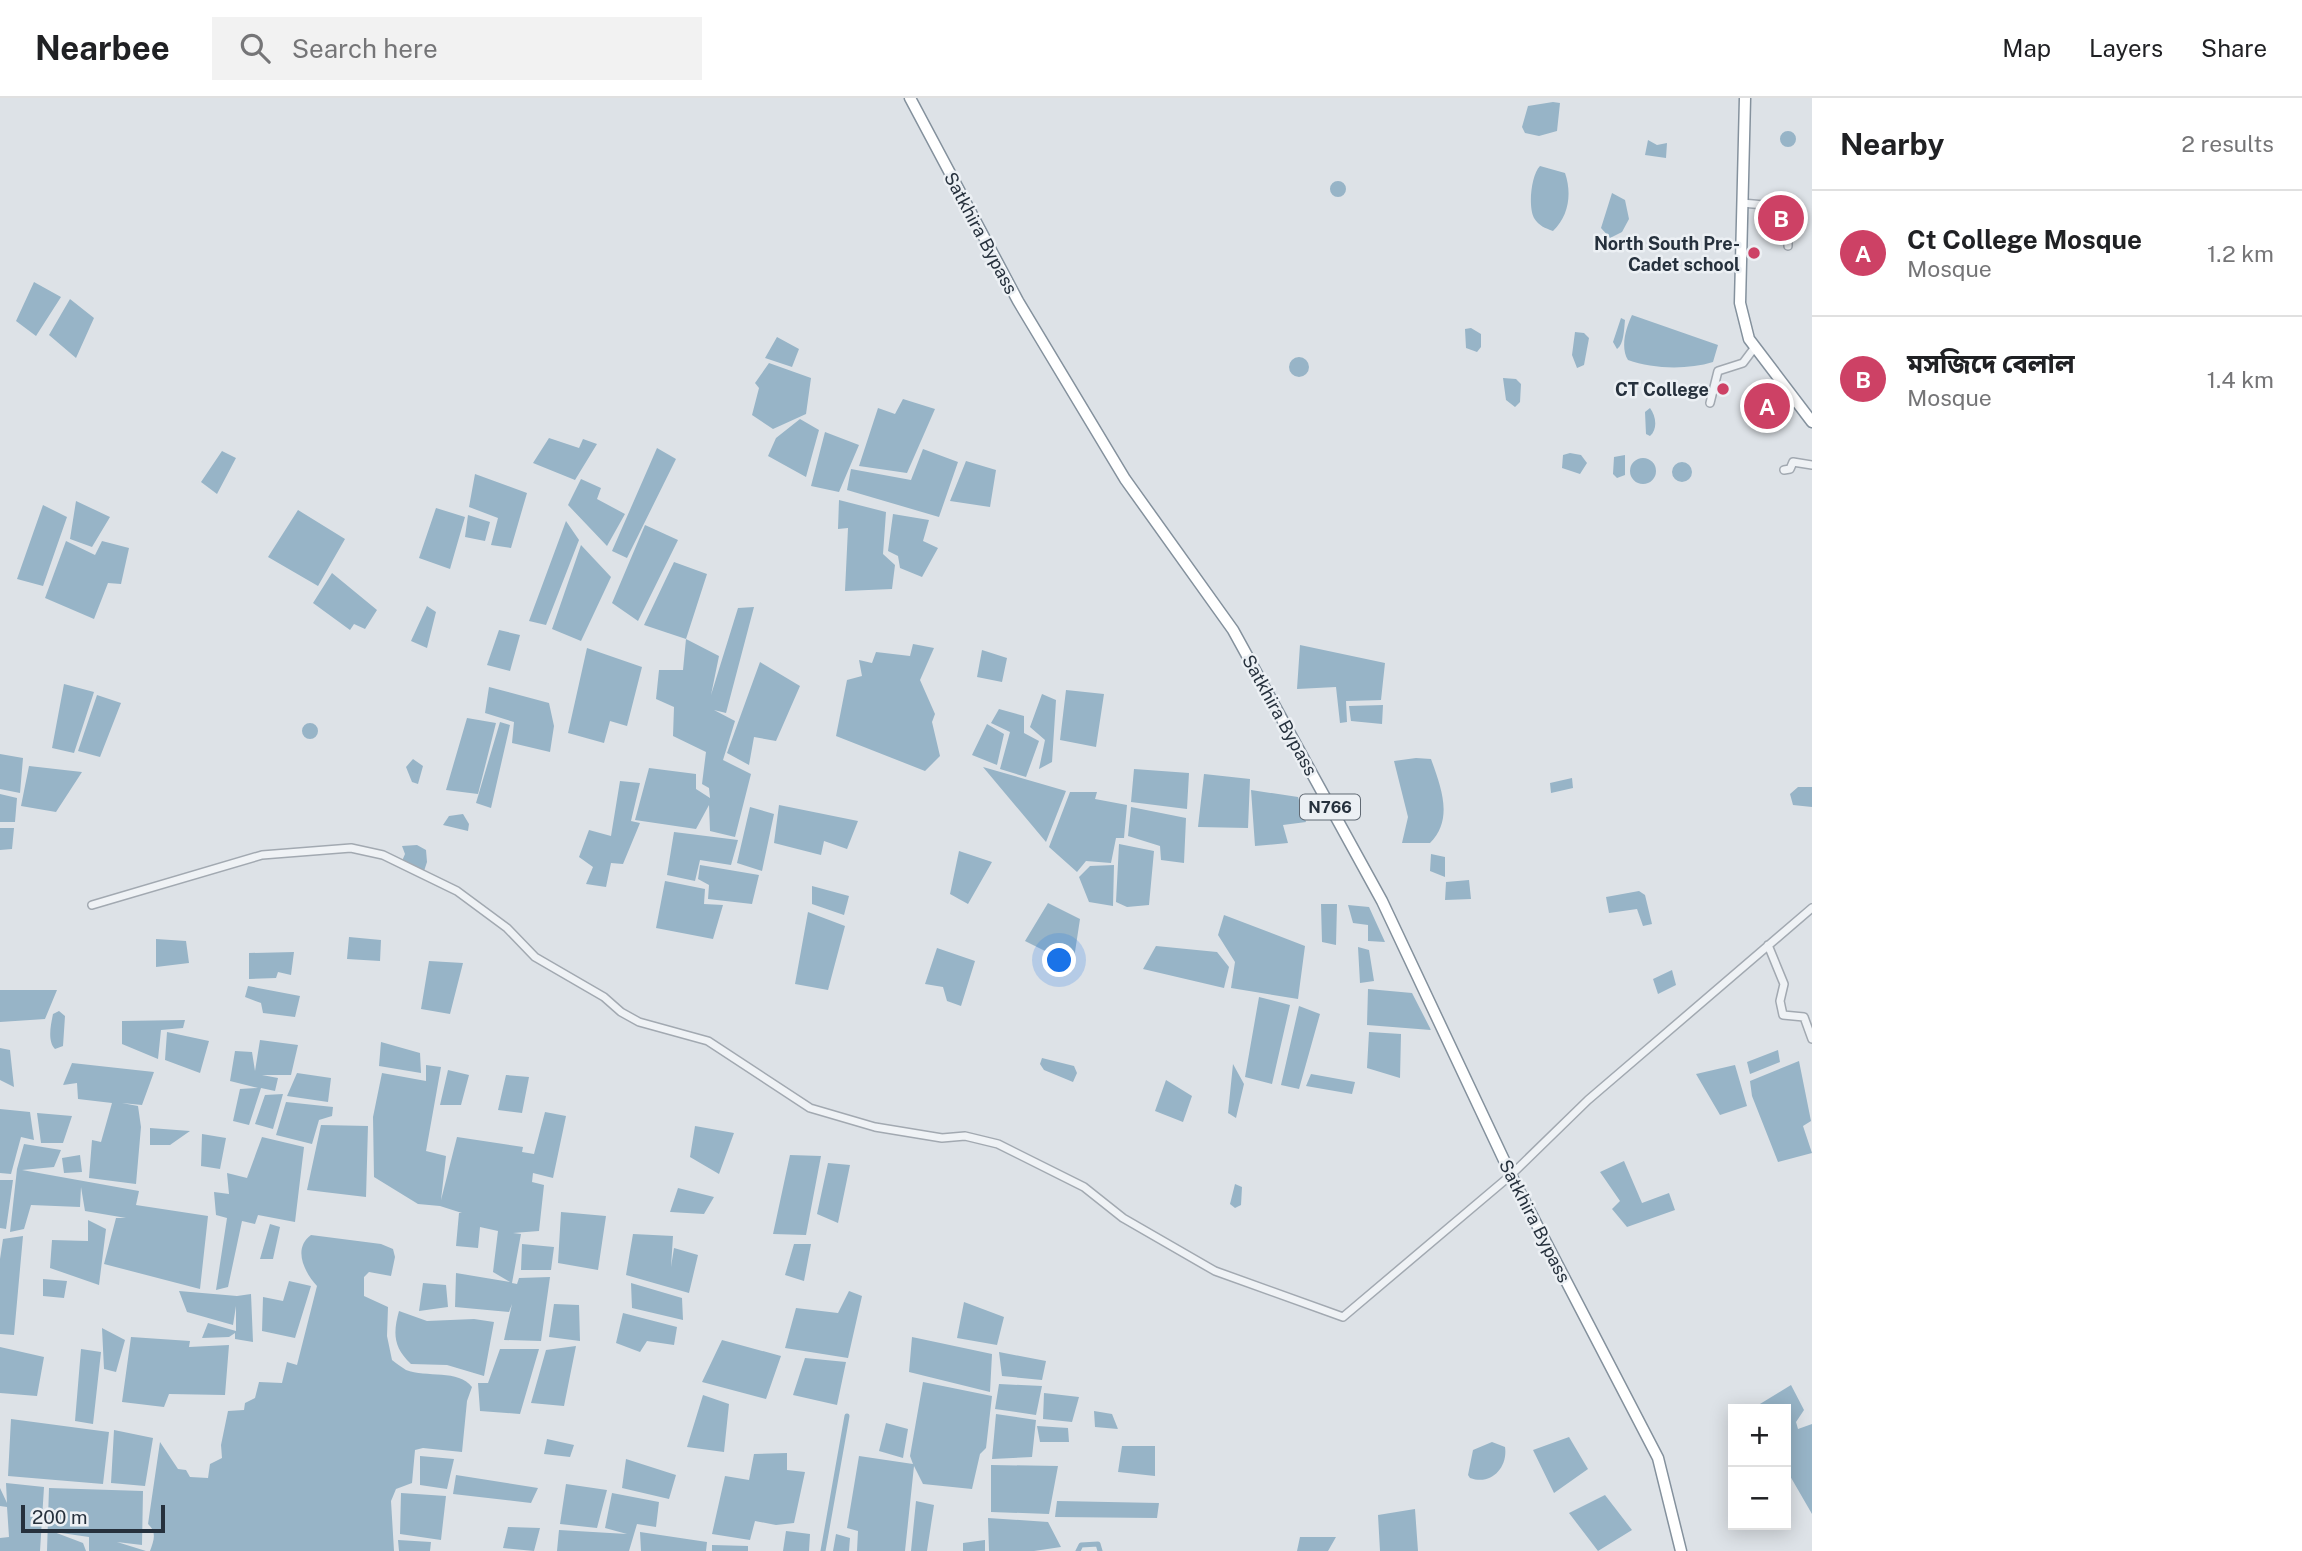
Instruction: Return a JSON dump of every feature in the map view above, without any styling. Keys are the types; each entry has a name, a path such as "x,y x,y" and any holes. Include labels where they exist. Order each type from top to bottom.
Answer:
{"highway":[{"name":"Satkhira Bypass","path":"910,98 1018,300 1125,479 1233,630 1382,901 1511,1175 1658,1458 1681,1551"},
{"path":"1745,98 1740,303 1744,326 1755,347 1812,422"}],"street":[{"path":"1742,203 1775,206 1793,213 1795,219 1788,230 1788,246"},
{"path":"1710,403 1718,371 1743,363 1755,347"},
{"path":"1784,470 1790,469 1793,462 1812,465"},
{"path":"92,905 262,855 351,849 383,855 457,891 507,928 535,957 604,997 621,1012 639,1022 708,1041 810,1108 875,1127 942,1138 965,1136 998,1144 1084,1187 1124,1218 1215,1271 1343,1317 1511,1175 1588,1100 1812,908"},
{"path":"1768,945 1784,984 1780,1000 1783,1015 1804,1017 1812,1039"}],"water":[{"path":"1560,103 1557,131 1539,136 1525,133 1522,127 1528,106"},
{"path":"1785,131 1791,131 1796,139 1794,145 1785,147 1780,142 1780,136"},
{"path":"1648,140 1657,145 1667,143 1666,158 1645,155"},
{"path":"1540,166 1565,173 1567,181 1568,204 1563,218 1553,231 1538,223 1532,213 1533,184"},
{"path":"1335,181 1341,181 1346,189 1344,195 1335,197 1330,192 1330,186"},
{"path":"1612,193 1625,200 1629,219 1622,232 1610,238 1601,228"},
{"path":"34,282 61,297 36,336 16,321"},
{"path":"70,299 94,318 76,358 49,335"},
{"path":"1632,315 1718,345 1713,362 1670,367 1628,360 1624,343"},
{"path":"1621,318 1625,320 1624,332 1617,349 1613,342"},
{"path":"1471,328 1481,334 1481,347 1477,352 1466,348 1465,329"},
{"path":"1575,332 1584,333 1589,338 1584,365 1577,368 1572,355"},
{"path":"777,337 799,349 792,367 765,358"},
{"path":"1299,357 1306,360 1309,367 1306,374 1299,377 1292,374 1289,367 1292,360"},
{"path":"769,363 811,378 806,414 773,429 752,415 759,388 755,383"},
{"path":"1503,378 1516,379 1521,384 1520,402 1515,407 1506,400"},
{"path":"903,399 935,409 907,473 859,466 878,408 895,414"},
{"path":"1650,408 1655,422 1650,436 1646,434 1645,412"},
{"path":"800,419 819,430 806,477 768,456 776,438"},
{"path":"825,432 859,445 839,492 811,486"},
{"path":"549,438 579,448 583,439 597,444 575,480 533,463"},
{"path":"657,448 676,459 627,558 612,551"},
{"path":"923,449 958,462 939,517 847,490 851,469 911,480"},
{"path":"222,451 236,458 217,494 201,482"},
{"path":"1563,455 1581,455 1587,463 1580,474 1562,468"},
{"path":"1625,455 1625,475 1617,478 1613,474 1614,457"},
{"path":"1643,458 1652,462 1656,471 1652,480 1643,484 1634,480 1630,471 1634,462"},
{"path":"966,461 996,470 990,507 950,501"},
{"path":"1682,462 1689,465 1692,472 1689,479 1682,482 1675,479 1672,472 1675,465"},
{"path":"475,474 527,493 511,548 491,545 498,518 469,507"},
{"path":"581,479 601,488 597,499 625,514 607,546 568,505"},
{"path":"839,500 886,512 883,554 895,565 892,589 845,591 848,528 838,529"},
{"path":"76,501 110,517 92,547 70,539"},
{"path":"43,505 67,517 43,586 17,579"},
{"path":"436,508 465,517 450,569 419,558"},
{"path":"298,510 345,539 318,586 268,557"},
{"path":"893,514 929,520 923,541 938,548 922,577 900,568 898,556 888,551"},
{"path":"468,515 490,522 485,541 465,537"},
{"path":"566,521 579,540 546,625 529,621"},
{"path":"645,525 678,540 638,621 612,603"},
{"path":"66,541 95,555 102,541 129,548 121,584 108,583 94,619 45,598"},
{"path":"581,545 611,577 581,641 552,629"},
{"path":"674,562 707,574 686,639 644,625"},
{"path":"332,573 377,610 365,629 354,624 350,630 313,603"},
{"path":"427,606 436,612 427,648 411,641"},
{"path":"754,607 726,713 714,710 735,721 723,760 751,774 735,837 710,831 709,805 696,829 635,820 649,768 696,774 696,789 710,798 709,788 702,784 706,752 673,736 674,707 656,699 659,670 683,670 686,639 719,656 711,695 738,608"},
{"path":"499,630 520,635 510,671 487,665"},
{"path":"913,644 934,648 920,680 935,714 932,722 940,756 925,771 836,736 847,680 862,676 859,660 872,663 876,652 910,656"},
{"path":"1300,645 1385,663 1381,700 1346,701 1347,722 1340,723 1336,687 1297,689"},
{"path":"587,648 642,667 627,726 610,721 604,743 568,733"},
{"path":"982,650 1007,658 1002,682 977,677"},
{"path":"760,662 800,686 776,741 754,737 749,765 727,753"},
{"path":"64,684 94,692 74,753 52,748"},
{"path":"489,687 549,703 554,726 550,752 512,743 514,722 485,713"},
{"path":"1066,690 1104,694 1096,747 1060,740"},
{"path":"1042,694 1056,700 1052,762 1039,769 1045,740 1030,727"},
{"path":"97,695 121,703 100,757 78,751"},
{"path":"1383,705 1382,724 1351,721 1349,706"},
{"path":"999,709 1024,716 1024,733 1039,741 1026,777 1000,769 1010,732 991,723"},
{"path":"467,718 496,723 478,794 446,790"},
{"path":"500,722 510,725 491,808 476,803"},
{"path":"307,723 313,723 318,731 316,737 307,739 302,734 302,728"},
{"path":"987,724 1004,734 997,765 972,755"},
{"path":"0,754 23,758 20,793 0,789"},
{"path":"413,759 423,766 418,784 412,782 406,767"},
{"path":"1431,759 1444,813 1442,824 1430,843 1402,843 1408,817 1394,761"},
{"path":"29,766 82,772 56,812 21,806"},
{"path":"983,767 1066,791 1046,842"},
{"path":"1134,769 1189,773 1187,809 1131,802"},
{"path":"1204,774 1250,779 1248,828 1198,827"},
{"path":"1572,778 1573,788 1551,793 1550,783"},
{"path":"620,781 640,783 631,821 640,823 623,864 611,863 606,887 586,884 593,867 579,857 589,830 611,836"},
{"path":"1798,787 1812,787 1812,807 1793,805 1790,794"},
{"path":"1251,790 1298,797 1306,822 1283,825 1288,843 1255,846"},
{"path":"1070,792 1097,792 1095,799 1127,805 1124,838 1116,838 1111,863 1086,861 1077,872 1049,847"},
{"path":"0,794 17,798 15,822 0,822"},
{"path":"779,805 858,821 847,849 824,841 821,855 774,843"},
{"path":"750,807 774,814 762,871 737,863"},
{"path":"1131,807 1186,818 1184,863 1161,860 1160,846 1128,836"},
{"path":"463,814 469,824 468,831 443,825 449,816"},
{"path":"0,828 14,828 12,849 0,850"},
{"path":"674,832 738,840 731,865 700,860 695,881 667,875"},
{"path":"1119,844 1154,851 1149,905 1127,907 1116,902"},
{"path":"417,845 426,850 427,862 424,871 402,861 405,854 402,846"},
{"path":"959,851 992,862 968,904 950,894"},
{"path":"1431,854 1445,857 1445,877 1430,871"},
{"path":"700,865 759,875 752,904 708,899 709,885 698,879"},
{"path":"1114,865 1113,906 1089,902 1079,877 1090,866"},
{"path":"1469,880 1471,899 1445,900 1446,882"},
{"path":"665,881 705,889 704,904 723,905 713,939 656,928"},
{"path":"812,886 849,896 844,915 812,904"},
{"path":"1639,891 1645,895 1652,924 1643,926 1637,909 1609,913 1606,897"},
{"path":"1048,903 1080,919 1073,965 1025,941"},
{"path":"1321,904 1337,904 1336,945 1322,942"},
{"path":"1348,905 1369,907 1385,942 1368,941 1368,925 1353,923"},
{"path":"808,912 845,926 828,990 795,984"},
{"path":"1224,915 1305,946 1298,999 1231,988 1235,962 1218,935"},
{"path":"349,937 381,940 380,961 347,959"},
{"path":"156,939 186,941 189,963 156,967"},
{"path":"1156,946 1217,952 1229,967 1224,988 1143,969"},
{"path":"1358,947 1369,950 1374,981 1360,983"},
{"path":"937,948 975,961 961,1006 947,1001 943,987 925,984"},
{"path":"294,952 291,975 278,972 276,978 249,979 249,953"},
{"path":"429,961 463,963 450,1014 421,1009"},
{"path":"1672,970 1676,985 1658,994 1653,979"},
{"path":"248,986 300,996 295,1017 263,1013 261,1003 245,997"},
{"path":"1368,989 1412,993 1431,1030 1367,1025"},
{"path":"0,990 57,990 45,1019 0,1022"},
{"path":"1259,997 1290,1005 1272,1084 1245,1077"},
{"path":"1299,1006 1320,1014 1299,1089 1281,1085"},
{"path":"59,1011 65,1016 63,1046 55,1049 50,1037 51,1027 53,1014"},
{"path":"185,1020 183,1028 161,1030 158,1059 122,1044 122,1021"},
{"path":"167,1032 209,1041 200,1073 165,1060"},
{"path":"1369,1032 1401,1034 1400,1078 1367,1068"},
{"path":"260,1040 298,1045 291,1075 262,1075 278,1078 275,1091 261,1088 249,1125 233,1121 240,1089 258,1088 230,1081 235,1051 252,1052 255,1071"},
{"path":"381,1042 420,1053 421,1073 379,1066"},
{"path":"0,1048 10,1050 14,1087 0,1080"},
{"path":"1778,1050 1780,1062 1750,1074 1747,1062"},
{"path":"1042,1058 1074,1066 1077,1073 1073,1082 1044,1070 1040,1064"},
{"path":"1799,1061 1811,1121 1803,1126 1812,1153 1778,1162 1752,1096 1750,1081"},
{"path":"72,1063 154,1072 142,1105 122,1103 138,1106 141,1127 136,1184 89,1178 92,1140 101,1142 112,1103 78,1099 77,1083 63,1085"},
{"path":"1233,1064 1244,1084 1236,1118 1228,1113"},
{"path":"426,1065 441,1067 426,1151 446,1156 441,1200 457,1137 523,1147 522,1152 534,1154 545,1112 566,1116 553,1178 533,1173 532,1182 544,1185 539,1231 513,1233 521,1234 512,1283 517,1284 519,1278 550,1277 541,1341 504,1340 512,1304 509,1312 455,1307 456,1273 510,1282 493,1272 498,1231 480,1227 478,1248 456,1246 459,1213 462,1213 440,1206 418,1204 374,1177 373,1117 382,1073 426,1081"},
{"path":"1735,1065 1747,1106 1720,1115 1696,1074"},
{"path":"448,1070 469,1075 461,1105 440,1105"},
{"path":"297,1073 331,1078 328,1102 287,1096"},
{"path":"1311,1074 1355,1082 1352,1094 1306,1086"},
{"path":"506,1075 529,1077 522,1113 498,1110"},
{"path":"1166,1080 1192,1096 1183,1122 1155,1111"},
{"path":"283,1094 273,1129 255,1124 265,1095"},
{"path":"286,1102 333,1107 332,1116 319,1120 312,1144 276,1135"},
{"path":"0,1109 30,1112 34,1140 21,1137 11,1174 0,1173"},
{"path":"37,1113 72,1116 63,1143 41,1143"},
{"path":"321,1125 368,1126 366,1197 307,1190"},
{"path":"695,1126 734,1133 719,1174 690,1157"},
{"path":"150,1128 190,1131 170,1145 150,1145"},
{"path":"202,1134 226,1138 220,1169 201,1166"},
{"path":"262,1137 304,1147 295,1222 258,1215 255,1224 242,1221 228,1287 216,1290 227,1218 216,1215 214,1192 229,1194 227,1173 247,1178"},
{"path":"24,1144 61,1150 54,1167 22,1170 139,1191 136,1205 208,1216 200,1289 104,1264 116,1218 126,1218 85,1211 81,1187 80,1207 31,1205 24,1229 10,1232 17,1169"},
{"path":"80,1155 82,1172 64,1173 62,1158"},
{"path":"790,1155 821,1156 806,1235 773,1234"},
{"path":"1624,1161 1642,1203 1669,1193 1675,1210 1627,1227 1612,1209 1620,1201 1600,1172"},
{"path":"828,1163 850,1165 838,1223 817,1214"},
{"path":"0,1180 13,1180 6,1229 0,1228"},
{"path":"1235,1184 1242,1187 1241,1205 1235,1208 1230,1204"},
{"path":"678,1188 714,1197 704,1214 670,1212"},
{"path":"561,1212 606,1216 598,1270 558,1263"},
{"path":"88,1220 106,1229 99,1285 50,1268 52,1240 88,1241"},
{"path":"270,1224 280,1227 273,1259 260,1259"},
{"path":"633,1234 673,1236 671,1267 674,1248 698,1255 689,1293 626,1275"},
{"path":"311,1235 381,1244 393,1249 395,1257 391,1276 369,1272 364,1277 364,1296 388,1307 387,1336 392,1360 406,1370 459,1378 472,1387 467,1401 462,1452 423,1448 415,1450 412,1483 396,1489 391,1501 394,1551 150,1551 154,1533 148,1524 160,1442 178,1469 186,1470 190,1477 208,1478 210,1464 222,1458 221,1445 228,1411 244,1410 245,1403 255,1398 259,1382 282,1383 287,1362 297,1365 317,1286 308,1275 301,1254 305,1241"},
{"path":"23,1236 14,1335 0,1334 0,1259 3,1239"},
{"path":"522,1244 554,1247 551,1270 521,1270"},
{"path":"794,1244 811,1244 804,1281 785,1275"},
{"path":"43,1279 67,1281 64,1298 43,1296"},
{"path":"289,1281 311,1286 295,1338 262,1331 263,1297 283,1301"},
{"path":"423,1283 446,1285 448,1307 419,1311"},
{"path":"631,1283 682,1298 683,1320 632,1308"},
{"path":"179,1291 237,1296 251,1294 253,1342 235,1339 235,1333 229,1337 202,1338 208,1323 236,1331 236,1306 233,1325 187,1312"},
{"path":"849,1291 862,1296 848,1358 785,1348 796,1308 838,1313"},
{"path":"964,1302 1004,1317 997,1345 957,1338"},
{"path":"554,1304 579,1305 580,1341 549,1337"},
{"path":"399,1311 427,1321 474,1319 494,1322 484,1376 447,1365 411,1364 401,1352 396,1339"},
{"path":"623,1313 677,1327 674,1345 647,1341 640,1352 616,1343"},
{"path":"102,1328 125,1340 116,1372 104,1369"},
{"path":"131,1337 190,1341 189,1347 229,1345 225,1395 169,1394 164,1407 122,1402"},
{"path":"912,1337 992,1354 990,1392 909,1372"},
{"path":"722,1340 781,1356 766,1399 702,1382"},
{"path":"576,1346 564,1406 531,1403 546,1350"},
{"path":"0,1347 44,1357 37,1396 0,1393"},
{"path":"81,1349 101,1352 93,1424 75,1421"},
{"path":"500,1349 539,1349 520,1414 480,1411 478,1383 488,1383"},
{"path":"999,1352 1046,1361 1042,1380 1002,1376"},
{"path":"805,1358 846,1362 837,1405 793,1395"},
{"path":"923,1382 992,1396 986,1448 980,1454 972,1489 923,1484 914,1466 905,1551 857,1551 858,1531 847,1528 859,1456 913,1464 910,1456"},
{"path":"999,1384 1042,1386 1036,1415 995,1409"},
{"path":"1791,1385 1804,1410 1796,1422 1798,1429 1812,1424 1812,1514 1791,1478 1791,1404 1760,1404"},
{"path":"1044,1393 1079,1397 1072,1422 1043,1419"},
{"path":"703,1395 729,1404 724,1452 687,1447"},
{"path":"1094,1411 1112,1414 1118,1429 1095,1427"},
{"path":"996,1414 1036,1420 1032,1457 992,1459"},
{"path":"11,1419 109,1432 103,1484 8,1476"},
{"path":"886,1423 908,1429 903,1458 879,1451"},
{"path":"1037,1426 1068,1428 1069,1442 1040,1442"},
{"path":"114,1430 153,1438 145,1486 111,1483"},
{"path":"1569,1437 1588,1469 1554,1493 1533,1450"},
{"path":"547,1439 574,1445 570,1457 544,1454"},
{"path":"1492,1442 1505,1447 1501,1468 1492,1477 1478,1480 1470,1478 1468,1475 1473,1450"},
{"path":"1122,1446 1155,1446 1155,1476 1118,1472"},
{"path":"787,1453 787,1470 805,1472 794,1523 776,1525 755,1521 750,1540 712,1534 725,1476 749,1480 754,1454"},
{"path":"420,1456 454,1459 447,1489 420,1485"},
{"path":"626,1459 676,1475 669,1499 622,1488"},
{"path":"991,1465 1058,1466 1049,1514 991,1512"},
{"path":"456,1475 538,1488 531,1503 453,1494"},
{"path":"6,1483 44,1487 40,1551 0,1551 0,1538 9,1537 7,1507 0,1506 0,1488 7,1503"},
{"path":"566,1484 607,1490 597,1528 560,1524"},
{"path":"49,1488 143,1491 142,1545 117,1542 146,1551 89,1551 89,1537 54,1532 83,1543 86,1551 47,1551"},
{"path":"401,1493 446,1496 441,1540 400,1534"},
{"path":"612,1493 659,1502 656,1527 637,1524 629,1551 557,1551 559,1530 627,1534 605,1528"},
{"path":"1605,1495 1632,1530 1598,1551 1569,1513"},
{"path":"916,1501 934,1505 927,1551 911,1551"},
{"path":"1057,1501 1159,1503 1157,1518 1055,1517"},
{"path":"1415,1509 1418,1551 1380,1551 1378,1515"},
{"path":"988,1518 1048,1522 1061,1547 1034,1551 989,1551"},
{"path":"508,1527 540,1528 534,1551 503,1548"},
{"path":"786,1531 810,1534 809,1551 783,1551"},
{"path":"640,1532 707,1542 706,1551 641,1551"},
{"path":"836,1534 850,1538 849,1551 833,1551"},
{"path":"1300,1537 1336,1537 1328,1551 1297,1551"},
{"path":"398,1540 431,1542 430,1551 399,1551"},
{"path":"985,1540 985,1551 963,1551 963,1543"},
{"path":"712,1545 748,1546 748,1551 712,1551"}],"waterway":[{"path":"823,1551 847,1416"},
{"path":"1078,1551 1081,1545 1098,1544 1100,1551"}],"place":[{"name":"মসজিদে বেলাল","path":"1781,218"},
{"name":"North South Pre- Cadet school","path":"1754,253"},
{"name":"CT College","path":"1723,389"},
{"name":"Ct College Mosque","path":"1767,406"}]}
